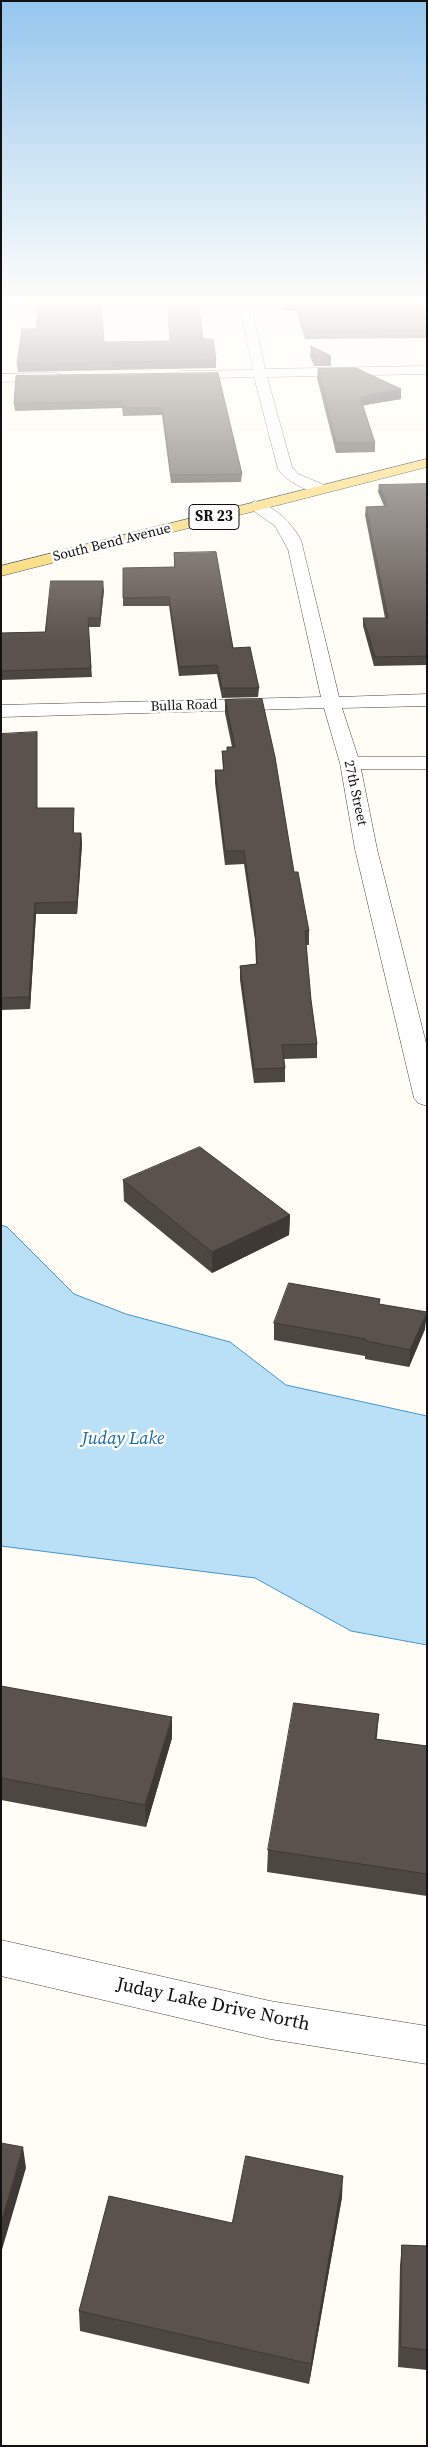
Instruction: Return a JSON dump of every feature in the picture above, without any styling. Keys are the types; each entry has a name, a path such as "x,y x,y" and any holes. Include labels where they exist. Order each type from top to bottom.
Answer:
{"main road":[{"name":"South Bend Avenue","path":"1,571 427,463"}],"street":[{"path":"271,413 286,469 293,477 322,489"},
{"name":"27th Street","path":"255,506 276,517 290,531 296,549 331,702 350,763 368,858 427,1098"},
{"name":"Bulla Road","path":"1,711 427,700"},
{"path":"350,763 427,763"},
{"name":"Juday Lake Drive North","path":"1,1958 270,2020 427,2045"}],"water":[{"name":"Juday Lake","path":"1,1225 7,1227 74,1294 126,1314 230,1342 286,1385 427,1416 427,1645 351,1631 255,1578 1,1546"}],"building":[{"path":"163,413 228,413 242,474 171,475"},
{"path":"329,413 365,413 375,443 336,443"},
{"path":"427,484 427,656 375,657 363,618 388,618 366,507 387,506 379,485"},
{"path":"216,552 233,648 250,647 259,688 222,688 217,665 179,667 169,597 123,598 123,568 175,567 174,553"},
{"path":"51,581 103,581 100,618 88,618 91,668 1,671 1,633 45,632"},
{"path":"262,699 275,757 294,872 298,872 309,931 305,931 317,1044 282,1045 285,1068 254,1069 240,966 257,964 255,927 244,851 225,851 215,770 224,770 222,751 227,751 227,747 235,747 225,700"},
{"path":"37,732 37,808 74,808 73,833 81,833 77,902 35,903 29,997 1,998 1,734"},
{"path":"200,1147 290,1215 212,1252 123,1180"},
{"path":"289,1283 380,1299 379,1304 427,1312 410,1350 366,1341 366,1339 274,1323"},
{"path":"1,1686 172,1717 145,1805 1,1778"},
{"path":"294,1703 379,1714 375,1739 427,1746 427,1874 268,1850"},
{"path":"1,2143 23,2147 1,2223"},
{"path":"246,2156 343,2176 311,2364 79,2311 109,2196 232,2223"},
{"path":"402,2245 427,2246 427,2350 401,2347"}]}
